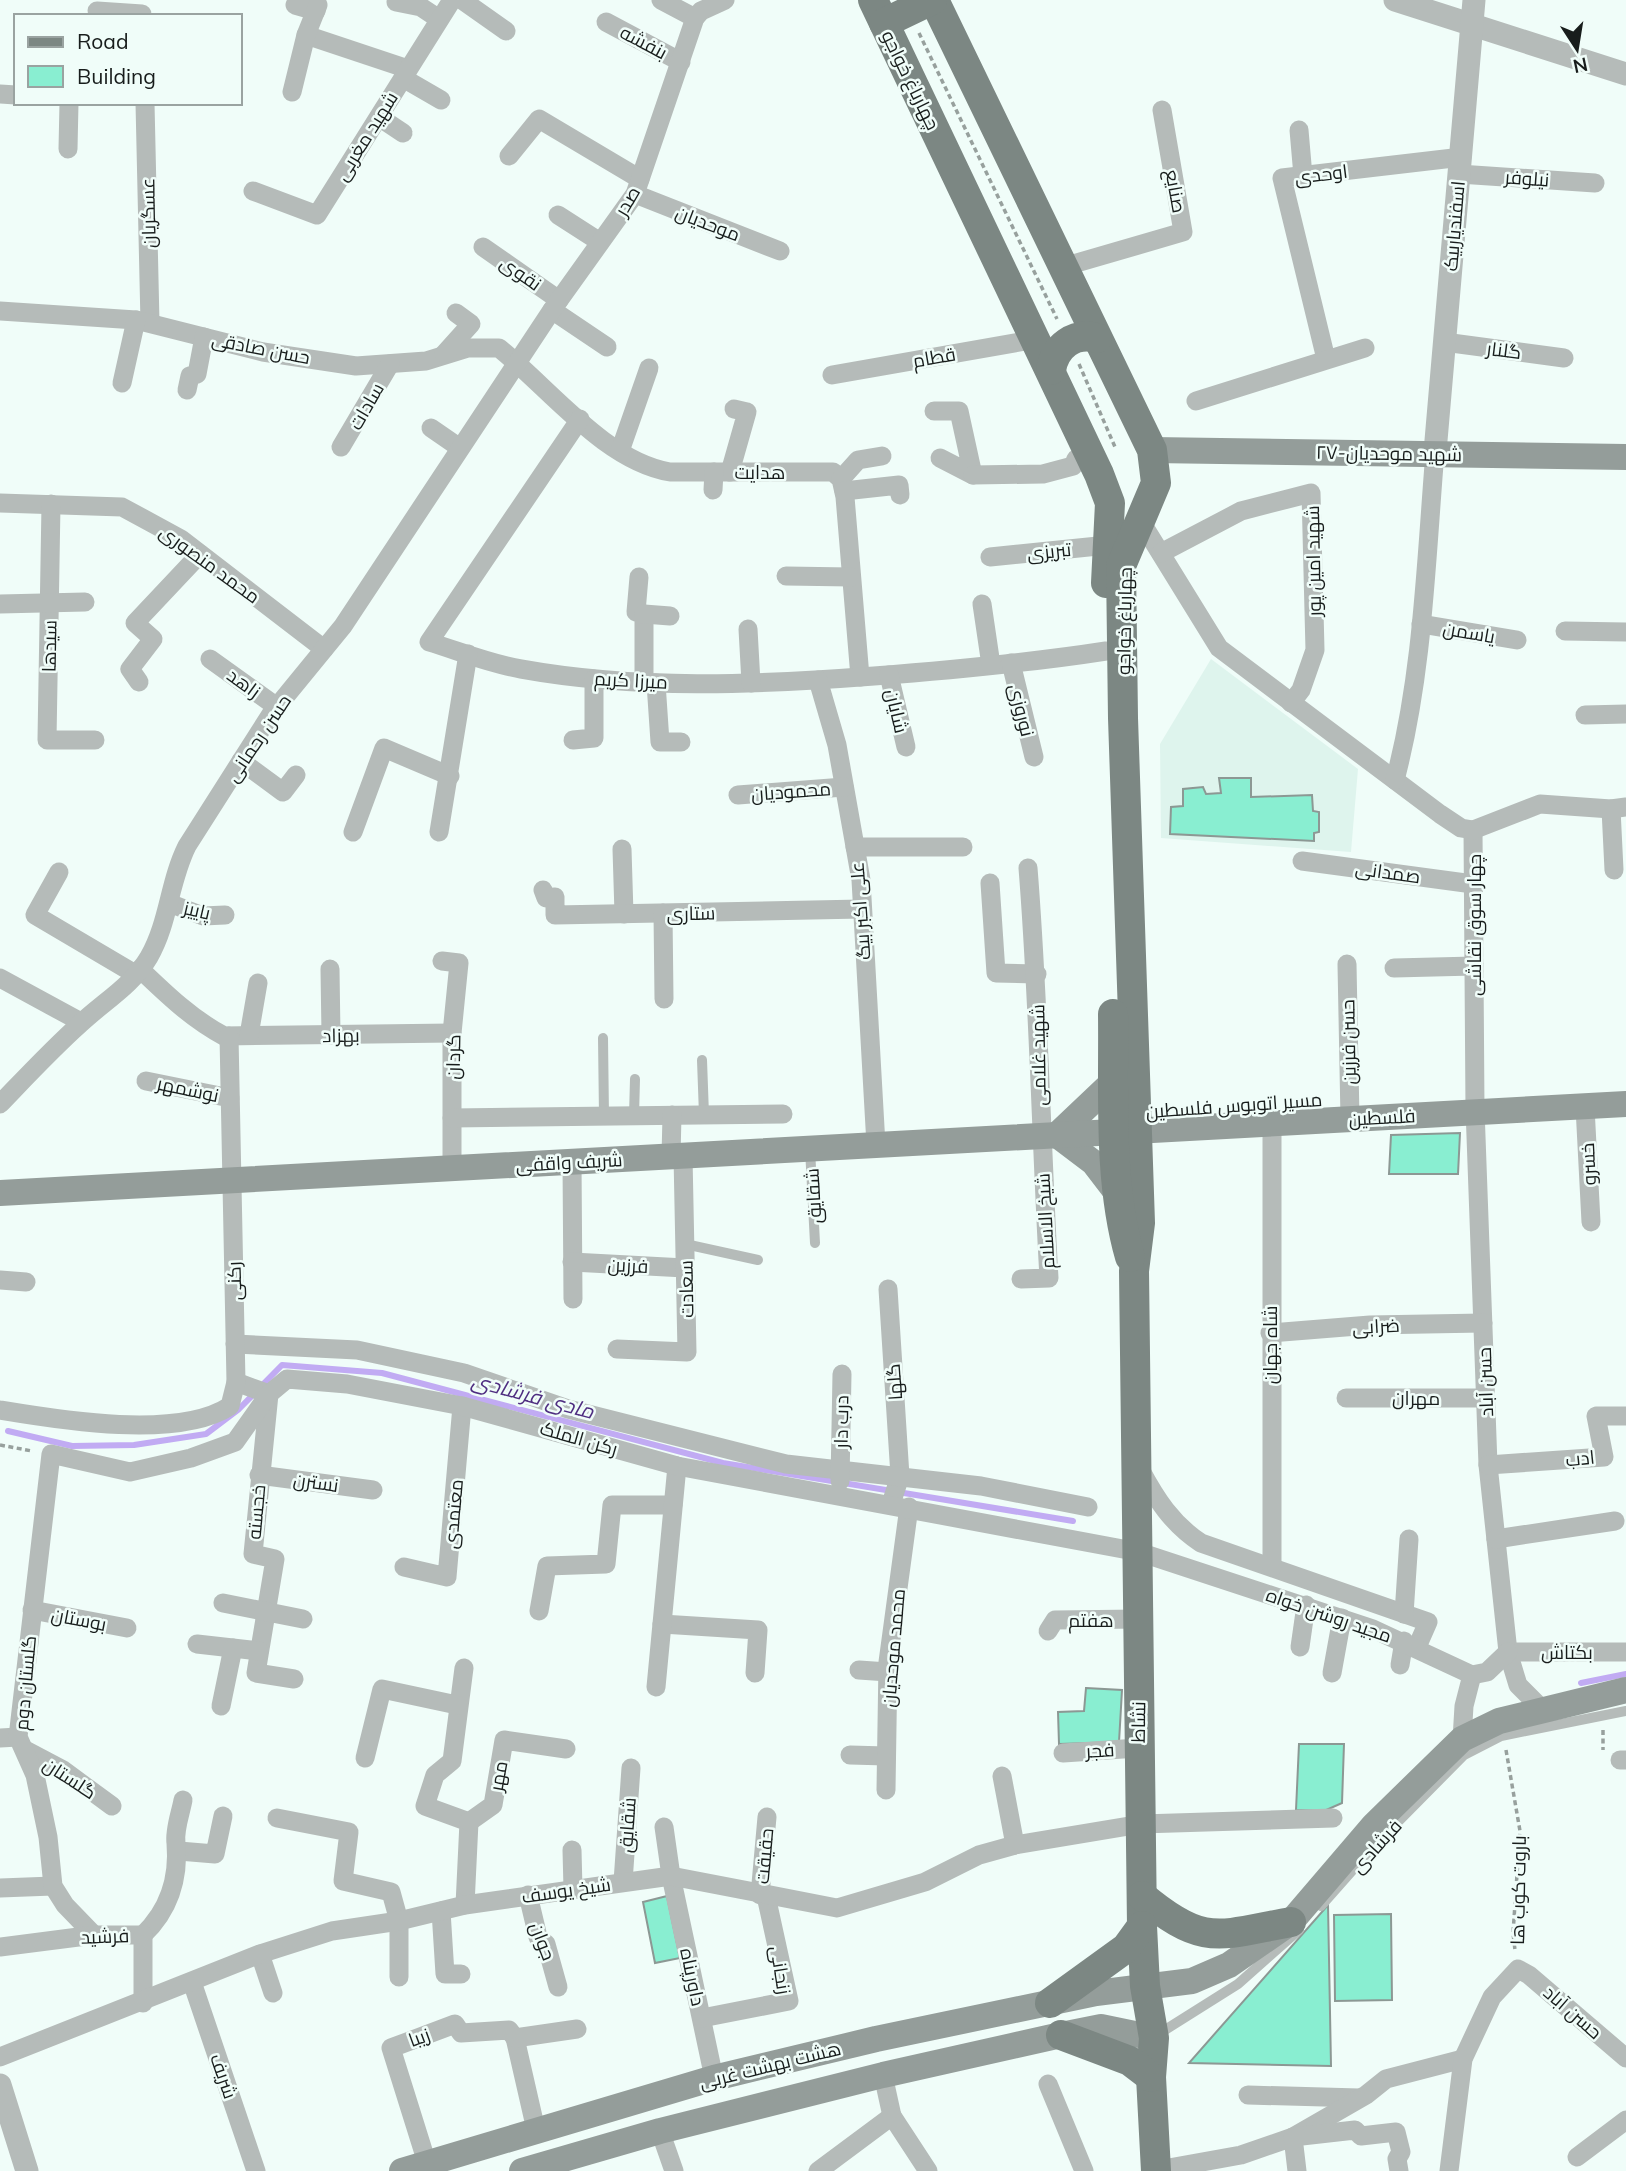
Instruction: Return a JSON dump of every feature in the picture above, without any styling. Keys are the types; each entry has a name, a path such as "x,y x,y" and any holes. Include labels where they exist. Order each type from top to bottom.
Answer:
{"main road":[{"name":"چهارباغ خواجو","path":"906,7 1063,267 1152,450 1156,483 1121,566 1126,1131"},
{"name":"چهارباغ خواجو","path":"906,7 1037,339 1051,370 1103,451 1110,503 1106,650 1114,1081 1126,1131"},
{"path":"1051,370 1056,354 1068,341 1082,336 1097,338"},
{"name":"۲۷-شهید موحدیان","path":"1152,450 1435,452 1626,457"},
{"path":"1110,503 1128,513 1143,512"},
{"path":"1114,1081 1049,1136 1094,1163 1117,1193"},
{"name":"فلسطین","path":"1126,1131 1626,1103"},
{"name":"شریف واقفی","path":"0,1194 1126,1131"},
{"name":"نشاط","path":"1126,1131 1117,1193 1120,1223 1134,1271"},
{"name":"نشاط","path":"1126,1131 1140,1223 1134,1271 1140,1619 1138,1748 1145,1986 1154,2038 1151,2077 1155,2171"},
{"name":"فرشادی","path":"1145,1986 1192,1982 1260,1946 1305,1918 1374,1825 1462,1740 1499,1721 1626,1690"},
{"path":"1142,1896 1180,1924 1215,1934 1235,1935 1305,1918"},
{"path":"1049,2003 1117,1955 1142,1926"},
{"name":"هشت بهشت غربی","path":"402,2171 714,2078 876,2039 1096,1993 1145,1986"},
{"path":"1096,1993 1105,1998 1110,2008 1108,2019 1101,2027"},
{"name":"هشت بهشت غربی","path":"522,2171 576,2163 660,2132 883,2075 1061,2035 1101,2027 1154,2038"},
{"path":"1061,2035 1130,2061 1151,2077"}],"street":[{"name":"شهید مغربی","path":"253,191 317,215 452,0"},
{"path":"462,0 506,31"},
{"path":"661,0 695,18 701,11 725,0"},
{"path":"1395,0 1626,74"},
{"name":"اسفندیاربیک","path":"1435,452 1474,25 1474,0"},
{"path":"396,2 421,7 439,19"},
{"path":"292,92 306,35 317,8 295,5"},
{"path":"97,11 142,10"},
{"name":"صدر","path":"517,362 637,187 695,18"},
{"name":"بنفشه","path":"606,22 681,62"},
{"path":"306,35 405,74 440,100"},
{"path":"68,149 69,105"},
{"name":"عسگریان","path":"122,383 143,321 145,105"},
{"name":"صنایع","path":"1063,267 1183,232 1162,110"},
{"path":"379,117 403,134"},
{"name":"موحدیان","path":"509,156 539,119 637,187 780,251"},
{"path":"1299,130 1303,176"},
{"name":"اوحدی","path":"1326,359 1282,178 1460,165"},
{"name":"نیلوفر","path":"1460,165 1595,183"},
{"path":"558,215 600,242"},
{"name":"نقوی","path":"483,247 607,347"},
{"name":"حسن صادقی","path":"0,311 143,321 263,352 356,366 426,361 484,346 499,348 517,362"},
{"path":"443,356 471,324 456,313"},
{"path":"187,390 190,376 197,374 204,337"},
{"name":"قطام","path":"832,375 1037,339"},
{"name":"گلنار","path":"1444,342 1564,358"},
{"path":"1196,401 1365,348"},
{"name":"هدایت","path":"517,362 620,452 651,469 719,478 833,472 842,485 899,485 900,495"},
{"name":"حسن رحمانی","path":"0,1104 81,1022 124,989 149,958 169,903 175,869 187,846 277,707 343,626 517,362"},
{"name":"سادات","path":"341,447 390,364"},
{"path":"620,452 649,368"},
{"path":"719,478 747,412 734,409"},
{"path":"934,411 959,411 973,475"},
{"name":"میرزا کریم","path":"580,419 429,642 518,669 594,679 650,682 751,683 818,680 1001,664 1106,650"},
{"path":"431,428 460,448"},
{"path":"940,458 973,475 1028,468 1073,467 1076,458 1103,451"},
{"path":"1395,780 1405,742 1421,624 1435,452"},
{"path":"860,677 842,485 858,460 882,456"},
{"name":"شهید امین پور","path":"1161,553 1241,511 1311,493 1315,650 1301,690 1291,703"},
{"name":"محمد منصوری","path":"0,503 122,507 172,534 324,649"},
{"name":"سیدها","path":"51,504 47,740 95,740"},
{"name":"چهار سوق نقاشی","path":"1143,512 1161,553 1219,648 1461,828 1473,830 1475,1111"},
{"name":"تبریزی","path":"990,557 1108,545"},
{"path":"139,682 130,669 153,639 135,623 200,554"},
{"path":"786,576 852,577"},
{"path":"639,577 636,612 670,616"},
{"path":"0,604 85,602"},
{"name":"نوروزی","path":"982,604 1034,757"},
{"path":"644,614 650,682 660,742 681,742"},
{"name":"یاسمن","path":"1421,624 1517,640"},
{"path":"748,629 751,683"},
{"path":"1565,631 1626,632"},
{"path":"439,832 468,654"},
{"name":"زاهد","path":"211,659 277,707"},
{"name":"شایان","path":"889,675 906,747"},
{"path":"573,740 594,738 594,679"},
{"name":"علی اکبر بیگ","path":"818,680 837,745 855,847 862,909 876,1145"},
{"path":"1585,715 1626,714"},
{"path":"353,832 384,748 450,776"},
{"path":"241,761 283,792 296,775"},
{"name":"محمودیان","path":"738,795 844,787"},
{"path":"1473,830 1540,804 1618,808 1614,870"},
{"path":"855,847 963,847"},
{"path":"622,849 624,914"},
{"name":"صمدانی","path":"1303,861 1473,884"},
{"name":"شهید غلامی","path":"1028,868 1049,1136"},
{"path":"59,872 35,915 138,972"},
{"path":"990,883 996,973 1037,974"},
{"name":"ستاری","path":"544,890 546,898 555,897 555,915 862,909"},
{"name":"پاییز","path":"169,903 203,916 225,915"},
{"path":"663,914 664,999"},
{"name":"گردان","path":"442,961 459,963 452,1032 453,1168"},
{"name":"حسن فرزین","path":"1346,964 1350,1117"},
{"path":"1394,968 1474,966"},
{"path":"330,969 331,1035"},
{"name":"بهزاد","path":"138,972 206,1027 239,1036 452,1032"},
{"path":"0,978 81,1022"},
{"path":"231,1181 230,1098 239,1036 258,983"},
{"name":"نوشمهر","path":"146,1081 230,1098"},
{"name":"خسرو","path":"1585,1107 1591,1222"},
{"name":"حسن آباد","path":"1475,1111 1488,1465 1508,1652 1518,1685 1543,1710"},
{"path":"452,1118 783,1114"},
{"path":"672,1115 677,1156"},
{"name":"شاه جهان","path":"1272,1124 1272,1567"},
{"name":"شیخ الاسلام","path":"1021,1279 1049,1278 1049,1136"},
{"name":"سعادت","path":"617,1349 687,1352 685,1244 677,1156"},
{"path":"572,1162 573,1299"},
{"name":"رکنی","path":"231,1181 236,1382"},
{"name":"فرزین","path":"572,1262 685,1268"},
{"path":"0,1280 26,1282"},
{"name":"گلها","path":"888,1289 900,1476"},
{"name":"ضرابی","path":"1270,1333 1370,1325 1483,1323"},
{"name":"رکن الملک","path":"235,1345 351,1350 464,1373 568,1409 756,1457 981,1486 1087,1507"},
{"path":"347,1384 351,1350"},
{"name":"درب دار","path":"839,1496 842,1374"},
{"name":"رکن الملک","path":"51,1454 130,1472 191,1458 235,1442 269,1394 287,1379 347,1384 463,1406 677,1466 748,1481 900,1505 1139,1552"},
{"path":"0,1409 95,1425 212,1417 230,1406 236,1382 269,1394"},
{"name":"خجسته","path":"259,1651 275,1559 253,1554 269,1394"},
{"name":"مهران","path":"1346,1398 1485,1398"},
{"name":"معتمدی","path":"404,1567 447,1577 463,1406"},
{"name":"ادب","path":"1488,1465 1604,1457 1596,1416 1626,1416"},
{"name":"گلستان دوم","path":"51,1454 15,1742 48,1838 53,1886"},
{"path":"748,1481 756,1457"},
{"name":"مجید روشن خواه","path":"1138,1465 1153,1493 1182,1530 1227,1554 1272,1567 1428,1622 1411,1644"},
{"path":"656,1687 677,1466"},
{"name":"نسترن","path":"259,1475 373,1490"},
{"name":"محمد موحدیان","path":"886,1790 888,1672 900,1476"},
{"path":"539,1611 547,1566 606,1564 612,1504 673,1506"},
{"path":"1496,1539 1615,1521"},
{"path":"1404,1614 1409,1539"},
{"name":"مجید روشن خواه","path":"1139,1552 1342,1618 1411,1644 1472,1675"},
{"path":"223,1603 303,1619"},
{"path":"1300,1647 1306,1605"},
{"name":"بوستان","path":"32,1610 127,1628"},
{"path":"1332,1673 1342,1618"},
{"name":"هفتم","path":"1048,1632 1055,1620 1140,1619"},
{"path":"662,1624 758,1630 755,1673"},
{"path":"197,1644 259,1651 256,1673 294,1679"},
{"path":"1400,1665 1411,1644"},
{"path":"221,1706 233,1648"},
{"path":"1462,1740 1464,1706 1472,1675 1487,1671 1508,1652"},
{"name":"بکتاش","path":"1508,1652 1626,1652"},
{"path":"464,1668 457,1705 458,1727 452,1762 435,1775 425,1806 469,1822 465,1905"},
{"path":"859,1670 888,1672"},
{"path":"365,1758 382,1689 457,1705"},
{"name":"مهر","path":"469,1822 493,1805 504,1740 566,1749"},
{"name":"گلستان","path":"15,1742 63,1770 112,1806"},
{"name":"فجر","path":"1063,1752 1138,1748"},
{"path":"850,1755 886,1756"},
{"name":"شقایق","path":"623,1882 631,1768"},
{"path":"1002,1776 1015,1845"},
{"path":"143,1936 157,1922 170,1898 179,1851 176,1843 183,1800"},
{"path":"179,1851 215,1854 223,1816"},
{"name":"حقیقت","path":"763,1896 767,1817"},
{"path":"277,1818 349,1832 343,1881 391,1892 399,1921 399,1977"},
{"path":"1141,1824 1333,1818"},
{"name":"شیخ یوسف","path":"0,2057 143,2003 260,1954 332,1931 399,1921 465,1905 671,1876 763,1896 837,1908 925,1882 979,1856 1015,1845 1141,1824"},
{"name":"داورپناه","path":"664,1827 671,1876 714,2078"},
{"path":"572,1850 573,1889"},
{"path":"0,1888 53,1886 65,1905 94,1935"},
{"name":"جوان","path":"528,1895 538,1937 546,1944 558,1987"},
{"name":"زنجانی","path":"702,2018 789,2001 763,1896"},
{"path":"441,1911 445,1974 461,1974"},
{"name":"فرشید","path":"0,1947 94,1935 143,1936 143,2003"},
{"path":"260,1954 273,1993"},
{"name":"حسن آباد","path":"1518,1969 1626,2059"},
{"name":"باروت کوب ها","path":"1449,2171 1463,2059 1492,1997 1518,1969"},
{"name":"شریف","path":"192,1982 256,2171"},
{"name":"زیبا","path":"427,2163 391,2048 455,2024 461,2034 509,2030 514,2038 577,2029"},
{"path":"514,2038 536,2130"},
{"path":"1155,2171 1241,2155 1293,2137 1360,2098 1386,2079 1463,2059"},
{"path":"883,2075 892,2116 928,2171"},
{"path":"1048,2084 1084,2171"},
{"path":"0,2085 8,2139 27,2171"},
{"path":"1248,2095 1360,2098"},
{"path":"1457,2110 1469,2129"},
{"path":"818,2171 892,2116"},
{"path":"1577,2157 1626,2120"},
{"path":"1293,2137 1354,2130 1362,2136 1396,2132 1401,2152 1397,2159 1399,2171"},
{"path":"660,2132 674,2171"},
{"path":"1293,2137 1297,2171"}],"lane":[{"path":"603,1038 604,1116"},
{"path":"702,1059 704,1115"},
{"path":"634,1116 635,1079"},
{"path":"1475,1111 1626,1103"},
{"name":"مسیر اتوبوس فلسطین","path":"1126,1131 1149,1126 1350,1117"},
{"name":"شقایق","path":"810,1149 815,1243"},
{"path":"685,1244 758,1260"},
{"name":"فرشادی","path":"1154,2038 1238,1984 1464,1755 1501,1736 1626,1711"}],"path":[{"path":"906,7 1068,341 1103,451"},
{"path":"0,1445 51,1454"},
{"path":"1612,1714 1602,1732 1603,1749 1623,1760"},
{"name":"باروت کوب ها","path":"1501,1736 1509,1756 1520,1831 1513,1933 1518,1969"}],"shaded area":[{"path":"1211,659 1358,769 1351,852 1161,838 1160,744"}],"building":[{"path":"1219,778 1251,778 1251,797 1312,795 1313,811 1319,812 1319,832 1314,833 1314,841 1170,834 1171,807 1183,806 1183,789 1203,787 1206,794 1221,793"},
{"path":"1460,1133 1458,1174 1389,1174 1391,1135"},
{"path":"1086,1688 1122,1690 1119,1742 1059,1744 1058,1712 1084,1711"},
{"path":"1299,1744 1344,1744 1342,1803 1324,1811 1296,1810"},
{"path":"667,1896 680,1958 655,1963 643,1902"},
{"path":"1328,1905 1331,2066 1189,2063"},
{"path":"1391,1914 1392,2000 1335,2001 1334,1915"}],"waterway":[{"name":"مادی فرشادی","path":"8,1431 72,1446 134,1445 206,1434 239,1409 282,1365 382,1373 723,1463 1073,1521"},
{"name":"مادی فرشادی","path":"1581,1683 1626,1674"}]}
